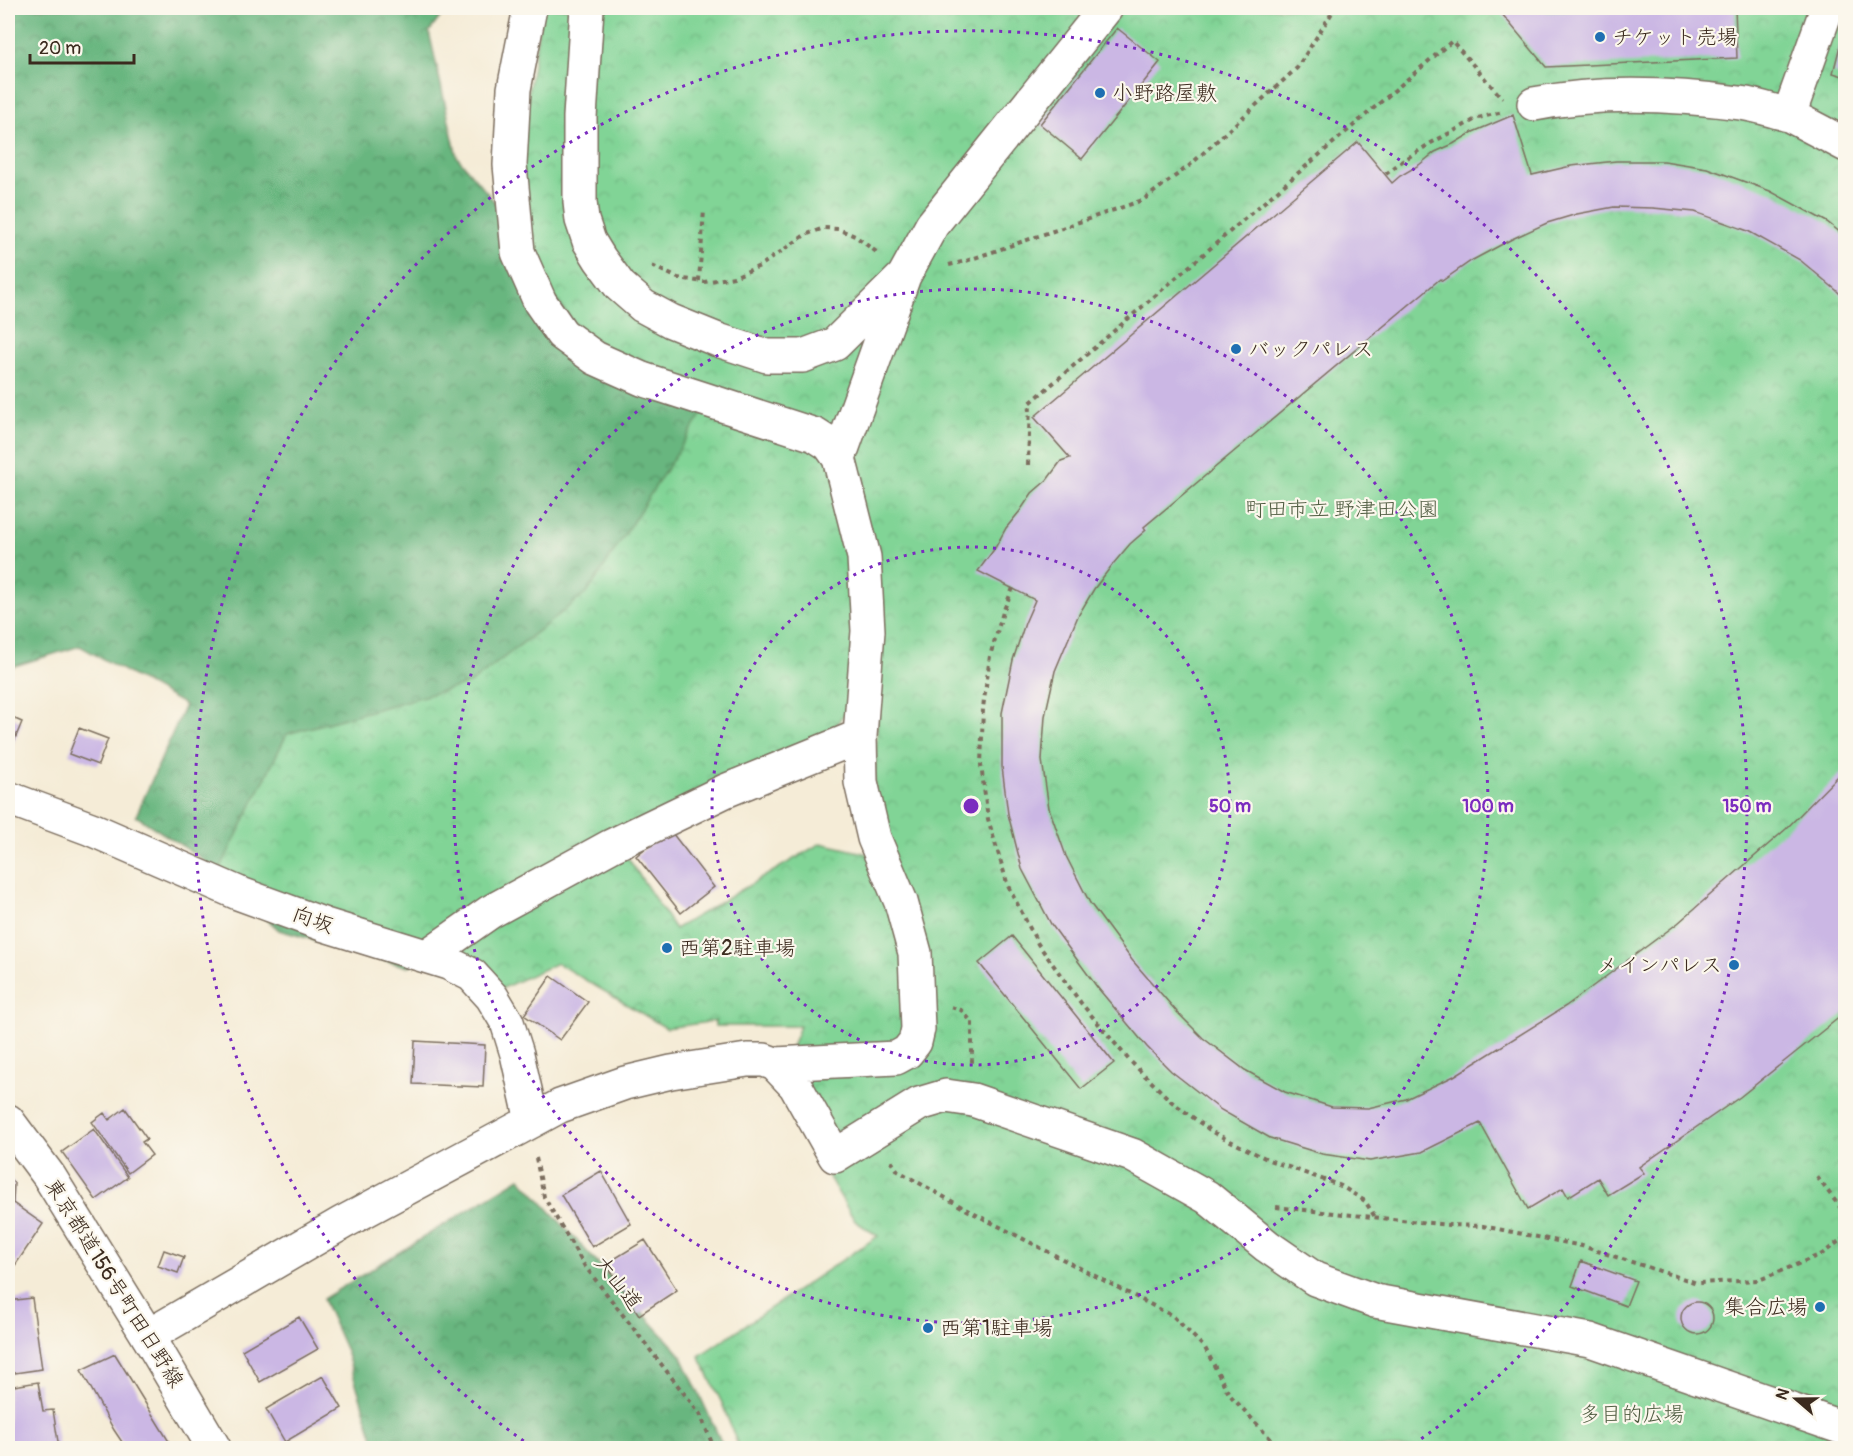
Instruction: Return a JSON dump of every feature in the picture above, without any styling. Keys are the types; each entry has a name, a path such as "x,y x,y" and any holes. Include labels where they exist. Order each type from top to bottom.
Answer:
{"street":[{"path":"148,1336 342,1223 560,1106 625,1083 670,1072 747,1060 764,1060 775,1064 896,1058 907,1052 915,1042 918,1029 915,953 901,902 874,838 861,782 860,736 868,631 864,557 839,458 829,444 815,435 642,379 596,358 562,334 540,302 518,252 510,165 514,89 530,8"},
{"path":"587,8 580,117 582,220 589,241 600,259 620,286 643,306 671,321 767,356 803,356 835,344 904,276"},
{"path":"839,458 904,276 932,225 1106,8"},
{"path":"1790,115 1827,8"},
{"path":"1523,107 1567,98 1672,96 1743,103 1790,115 1845,145"},
{"path":"427,956 490,912 611,846 725,791 860,736"},
{"name":"向坂","path":"8,798 91,829 249,897 326,926 448,963 472,975 492,997 507,1022 518,1054 532,1121"},
{"path":"775,1064 795,1085 835,1156 919,1104 946,1096 973,1100 1132,1155 1207,1197 1267,1246 1315,1279 1375,1301 1590,1340 1845,1429"},
{"name":"東京都道156号町田日野線","path":"8,1121 49,1176 148,1336 214,1449"}],"path":[{"path":"645,262 678,278 704,282 734,277 760,266 805,235 824,228 855,236 904,276 966,261 1143,200 1189,166 1297,68 1335,8"},
{"path":"1028,465 1030,403 1452,41 1523,107"},
{"path":"1386,174 1431,142 1478,118 1523,107"},
{"path":"699,281 704,210"},
{"path":"1013,588 990,656 983,708 981,765 988,819 1008,886 1038,944 1081,1003 1129,1060 1172,1102 1214,1133 1269,1160 1341,1186 1365,1201 1376,1217"},
{"path":"916,1002 930,1002 961,1010 972,1022 973,1100"},
{"name":"大山道","path":"532,1121 534,1151 543,1197 584,1265 700,1414 714,1449"},
{"path":"871,1134 898,1171 969,1211 1173,1316 1205,1348 1229,1394 1279,1449"},
{"path":"1839,1160 1845,1169"},
{"path":"1817,1177 1845,1215"},
{"path":"1271,1206 1449,1225 1483,1226 1582,1246 1697,1284 1759,1280 1822,1254 1845,1236"}],"green space":[{"path":"8,8 447,8 429,32 457,157 554,273 725,380 898,665 408,967 279,930 198,856 136,816 185,705 80,646 8,668"},
{"name":"町田市立 野津田公園","path":"542,8 1845,8 1845,1448 739,1448 722,1403 699,1356 878,1236 855,1221 776,1088 800,1026 715,1026 715,1021 666,1028 557,963 501,989 445,952 622,849 675,929 821,843 868,854 875,778 878,702 842,716 832,732 429,947 218,873 287,734 471,683 588,592 717,390 650,367 604,346 573,322 549,289 529,246 519,150"},
{"path":"520,1178 681,1355 724,1448 376,1448 346,1351 323,1299"}],"building":[{"path":"1497,8 1543,8 1547,12 1646,8 1735,8 1737,58 1546,67"},
{"path":"1846,26 1846,77 1833,73"},
{"name":"小野路屋敷","path":"1117,28 1160,62 1082,159 1040,124"},
{"path":"1513,115 1532,175 1571,166 1616,161 1664,161 1707,168 1770,191 1827,222 1846,237 1846,300 1800,260 1748,231 1695,212 1614,207 1577,214 1547,223 1471,261 1442,281 1440,279 1144,527 1146,530 1113,564 1094,589 1078,616 1055,671 1045,716 1042,760 1049,808 1066,856 1090,903 1132,960 1177,1012 1203,1038 1245,1070 1285,1092 1332,1107 1368,1108 1406,1099 1454,1076 1566,1006 1678,923 1786,829 1846,768 1846,1012 1740,1097 1639,1167 1644,1173 1608,1195 1598,1178 1568,1197 1563,1188 1528,1209 1480,1123 1422,1152 1370,1161 1322,1154 1270,1138 1221,1110 1171,1071 1147,1047 1097,987 1051,924 1022,869 1008,814 1002,767 1002,713 1013,660 1035,600 978,571 1032,493 1047,480 1061,461 1070,458 1034,417 1358,142 1392,183 1435,152"},
{"path":"8,716 22,722 8,756"},
{"path":"79,728 108,739 98,765 69,754"},
{"path":"669,829 714,887 681,913 636,856"},
{"path":"1012,936 1114,1063 1081,1089 979,963"},
{"path":"551,976 588,1002 560,1040 524,1015"},
{"path":"415,1041 485,1045 483,1087 413,1084"},
{"path":"125,1108 147,1139 142,1142 152,1155 128,1173 92,1122 104,1113 109,1120"},
{"path":"94,1129 128,1177 96,1200 62,1152"},
{"path":"601,1171 631,1224 592,1247 561,1195"},
{"path":"8,1177 14,1183 13,1203 43,1224 14,1267 8,1263"},
{"path":"645,1240 677,1290 639,1315 606,1264"},
{"path":"164,1250 184,1257 178,1273 158,1266"},
{"path":"1581,1261 1636,1281 1626,1306 1572,1286"},
{"path":"32,1298 42,1369 8,1374 8,1301"},
{"path":"1697,1302 1709,1306 1713,1318 1709,1330 1697,1334 1685,1330 1681,1318 1685,1306"},
{"path":"299,1317 318,1349 260,1382 242,1350"},
{"path":"115,1354 173,1448 126,1448 114,1430 81,1370"},
{"path":"323,1376 342,1408 285,1442 266,1409"},
{"path":"38,1382 43,1411 53,1410 59,1448 8,1448 8,1387"}],"place":[{"name":"チケット売場","path":"1600,37"},
{"name":"小野路屋敷","path":"1100,93"},
{"name":"バックパレス","path":"1236,349"},
{"name":"西第2駐車場","path":"667,948"},
{"name":"メインパレス","path":"1734,965"},
{"name":"集合広場","path":"1820,1307"},
{"name":"西第1駐車場","path":"928,1328"}],"park label":[{"name":"多目的広場","path":"1632,1414"}]}
